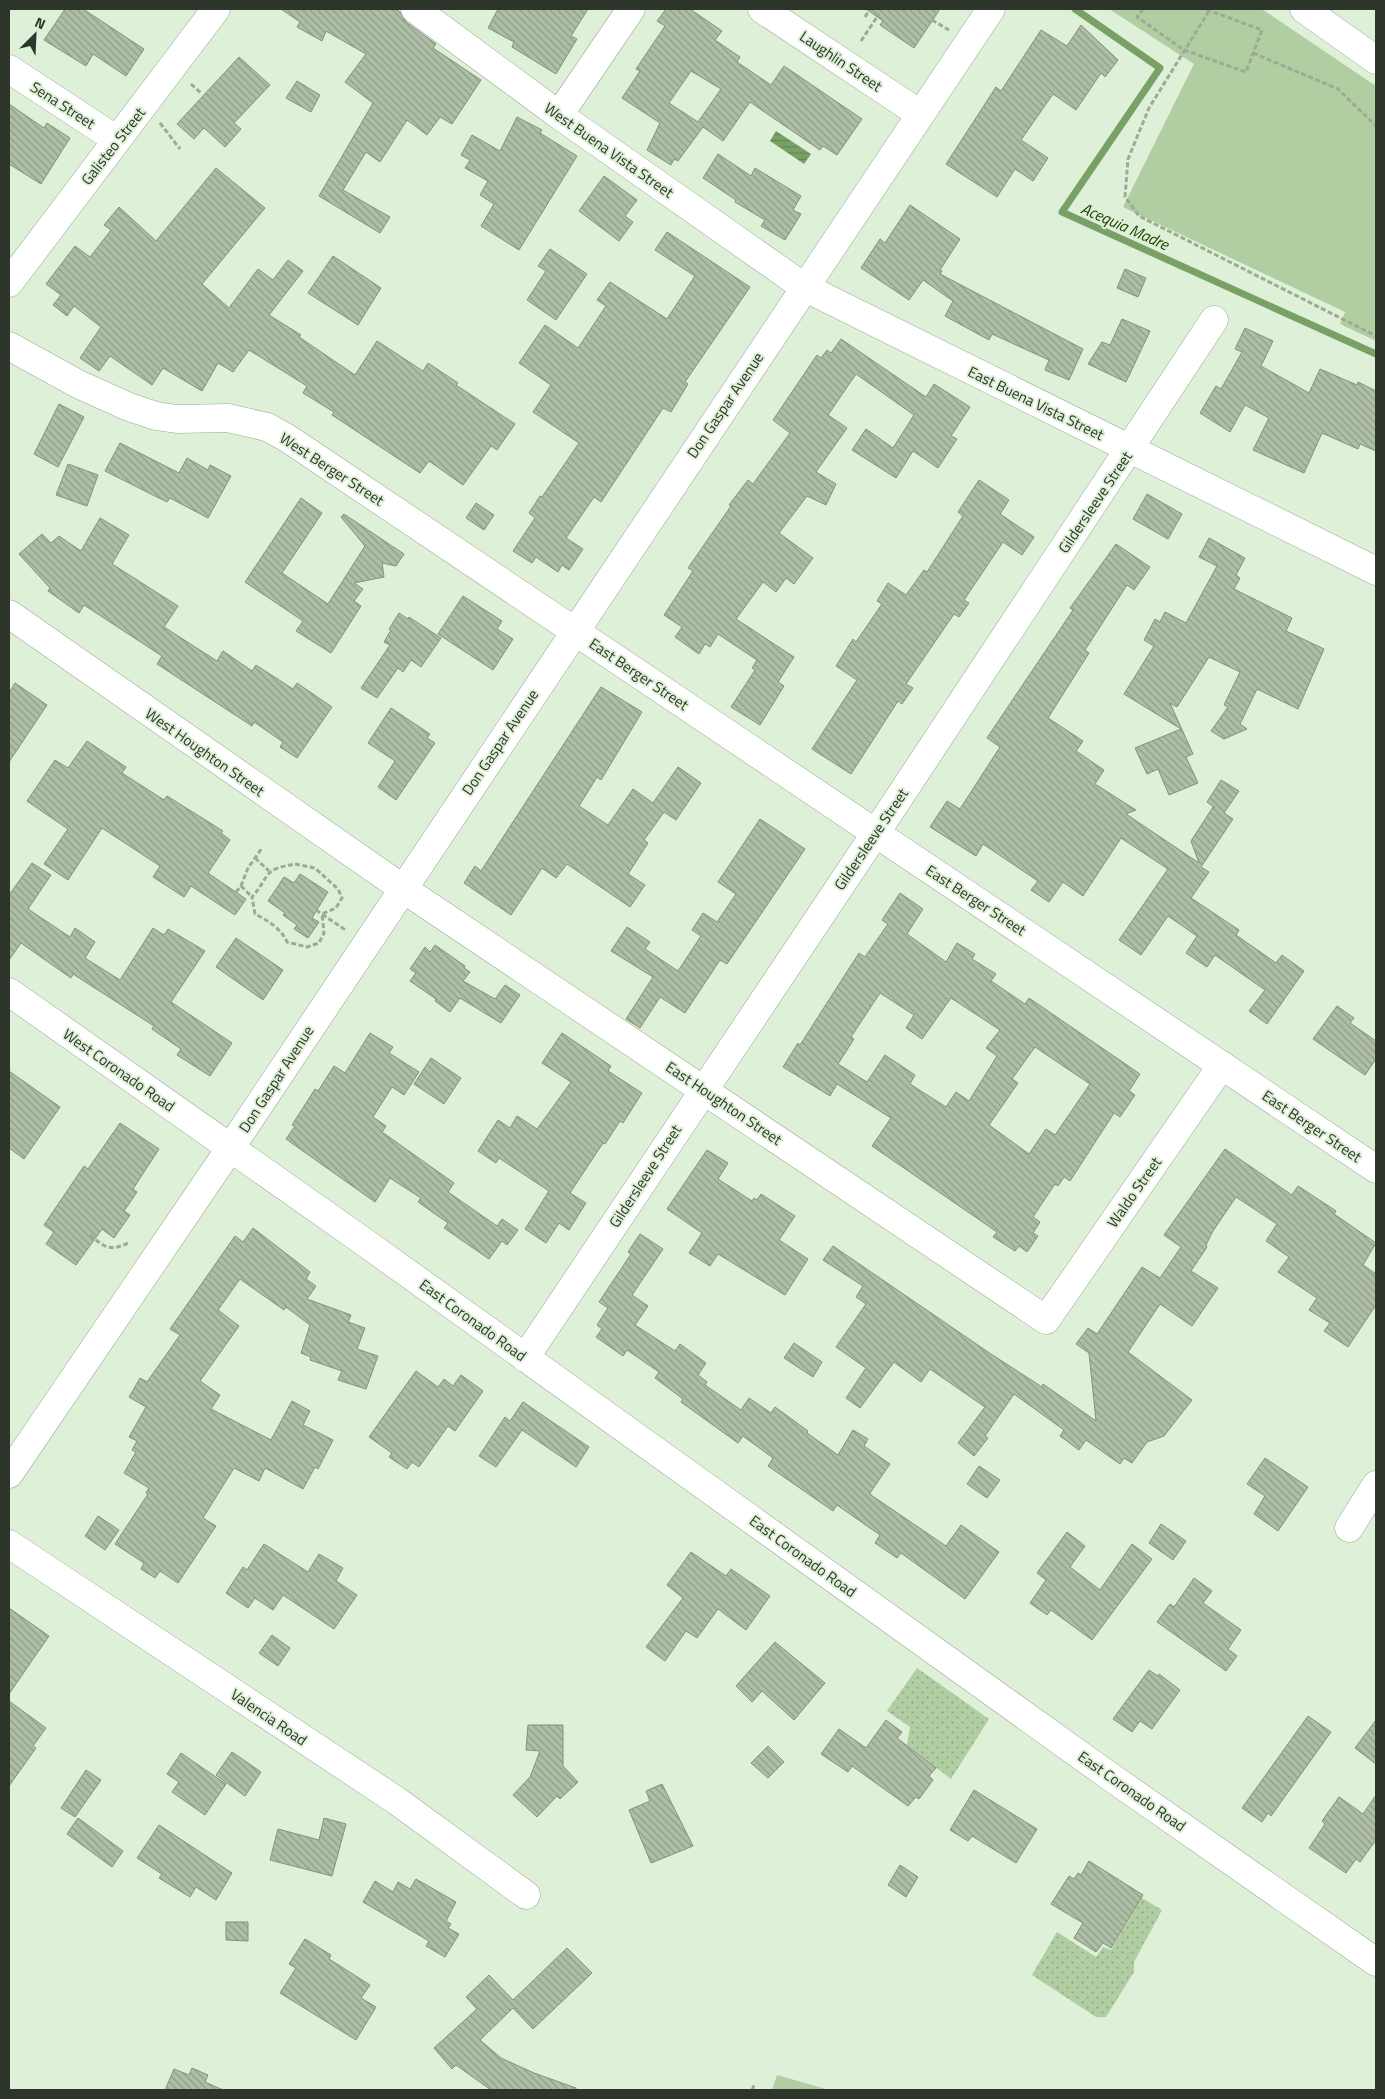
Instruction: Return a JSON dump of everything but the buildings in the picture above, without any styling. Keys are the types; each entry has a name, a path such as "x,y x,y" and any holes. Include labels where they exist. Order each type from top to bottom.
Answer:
{"street":[{"name":"Galisteo Street","path":"9,283 216,9"},
{"name":"West Buena Vista Street","path":"415,9 559,115 804,287"},
{"path":"559,115 632,9"},
{"name":"Laughlin Street","path":"762,9 920,114"},
{"name":"Don Gaspar Avenue","path":"9,1474 231,1147 990,9"},
{"path":"1304,9 1376,60"},
{"name":"Sena Street","path":"9,69 117,140"},
{"name":"East Buena Vista Street","path":"804,287 1376,571"},
{"name":"Gildersleeve Street","path":"525,1358 703,1088 875,834 1214,320"},
{"name":"West Berger Street","path":"9,346 78,384 129,407 156,416 178,419 228,418 267,427 287,438 575,631"},
{"name":"West Houghton Street","path":"9,614 402,888"},
{"name":"East Berger Street","path":"575,631 1376,1169"},
{"name":"East Houghton Street","path":"402,888 703,1088 1046,1320"},
{"name":"West Coronado Road","path":"9,992 157,1098 231,1147"},
{"name":"Waldo Street","path":"1046,1320 1222,1065"},
{"name":"East Coronado Road","path":"231,1147 1106,1773 1376,1962"},
{"path":"1349,1528 1376,1485"},
{"name":"Valencia Road","path":"9,1544 397,1801 526,1895"}],"path":[{"path":"866,17 870,9"},
{"path":"1143,9 1137,17 1184,50 1246,72 1262,30 1207,10 1184,50 1150,108 1128,159 1125,196 1139,216 1376,336"},
{"path":"861,41 880,14"},
{"path":"932,20 950,30"},
{"path":"1253,53 1338,89 1376,126"},
{"path":"187,80 201,94"},
{"path":"157,119 180,149"},
{"path":"236,892 242,886 248,868 262,848"},
{"path":"255,858 269,871"},
{"path":"252,897 261,887 269,871 277,867 295,864 315,868 338,889 342,898 336,908 322,914"},
{"path":"242,886 252,897 255,914 268,921 284,935 287,942 306,947 319,943 324,933 322,914"},
{"path":"316,910 344,929"},
{"path":"90,1235 103,1246 118,1248 128,1244"},
{"path":"752,2090 756,2083"}],"shaded area":[{"path":"1109,9 1262,9 1376,86 1376,341 1340,324 1345,312 1123,207 1194,64"},
{"path":"776,131 811,154 804,164 770,141"},
{"path":"917,1668 989,1719 951,1779 907,1745 910,1727 887,1711"},
{"path":"1142,1898 1162,1910 1134,1962 1134,1972 1106,2017 1096,2017 1032,1975 1057,1932 1096,1957 1103,1947 1111,1950"},
{"path":"777,2075 829,2090 772,2090"}],"waterway":[{"name":"Acequia Madre","path":"1075,9 1160,68 1062,212 1376,354"}]}
